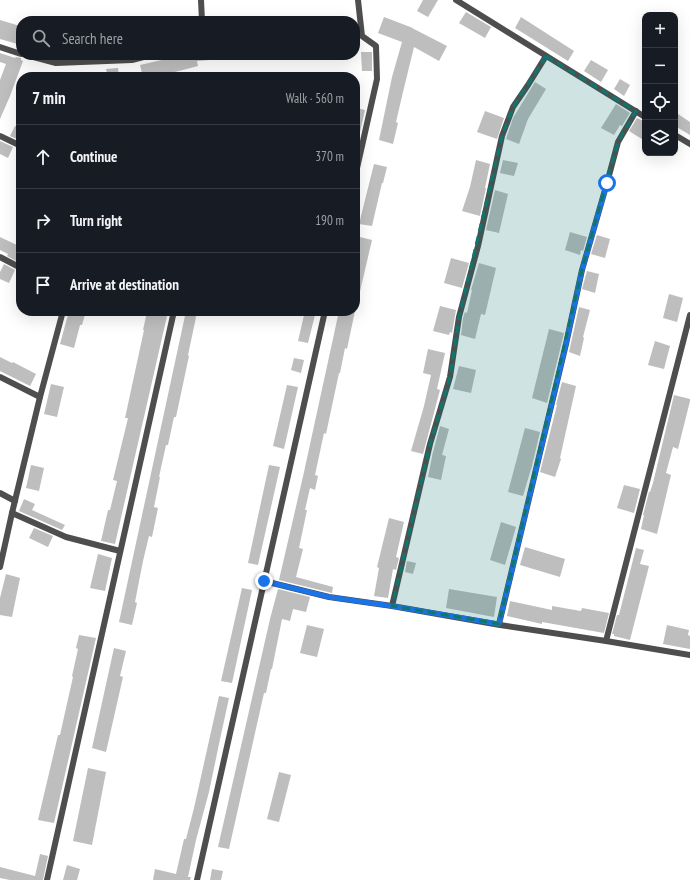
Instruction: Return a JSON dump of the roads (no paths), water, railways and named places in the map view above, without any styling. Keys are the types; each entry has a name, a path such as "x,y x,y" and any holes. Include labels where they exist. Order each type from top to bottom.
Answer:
{"street":[{"path":"201,0 202,16"},
{"path":"358,0 360,16"},
{"path":"456,0 642,115"},
{"path":"360,18 362,36 376,46 377,79 360,155"},
{"path":"0,48 16,53"},
{"path":"392,606 430,444 450,377 459,317 478,246 502,136 513,107 546,56"},
{"path":"43,60 56,64 132,60"},
{"path":"499,624 566,344 582,270 618,142 636,111"},
{"path":"0,136 16,144"},
{"path":"678,137 690,144"},
{"path":"0,257 16,265"},
{"path":"606,641 690,315"},
{"path":"0,567 40,397 62,316"},
{"path":"47,880 173,316"},
{"path":"197,880 324,316"},
{"path":"0,377 40,397"},
{"path":"0,493 15,501"},
{"path":"12,513 66,537 120,551"},
{"path":"264,581 329,597 690,655"}]}
